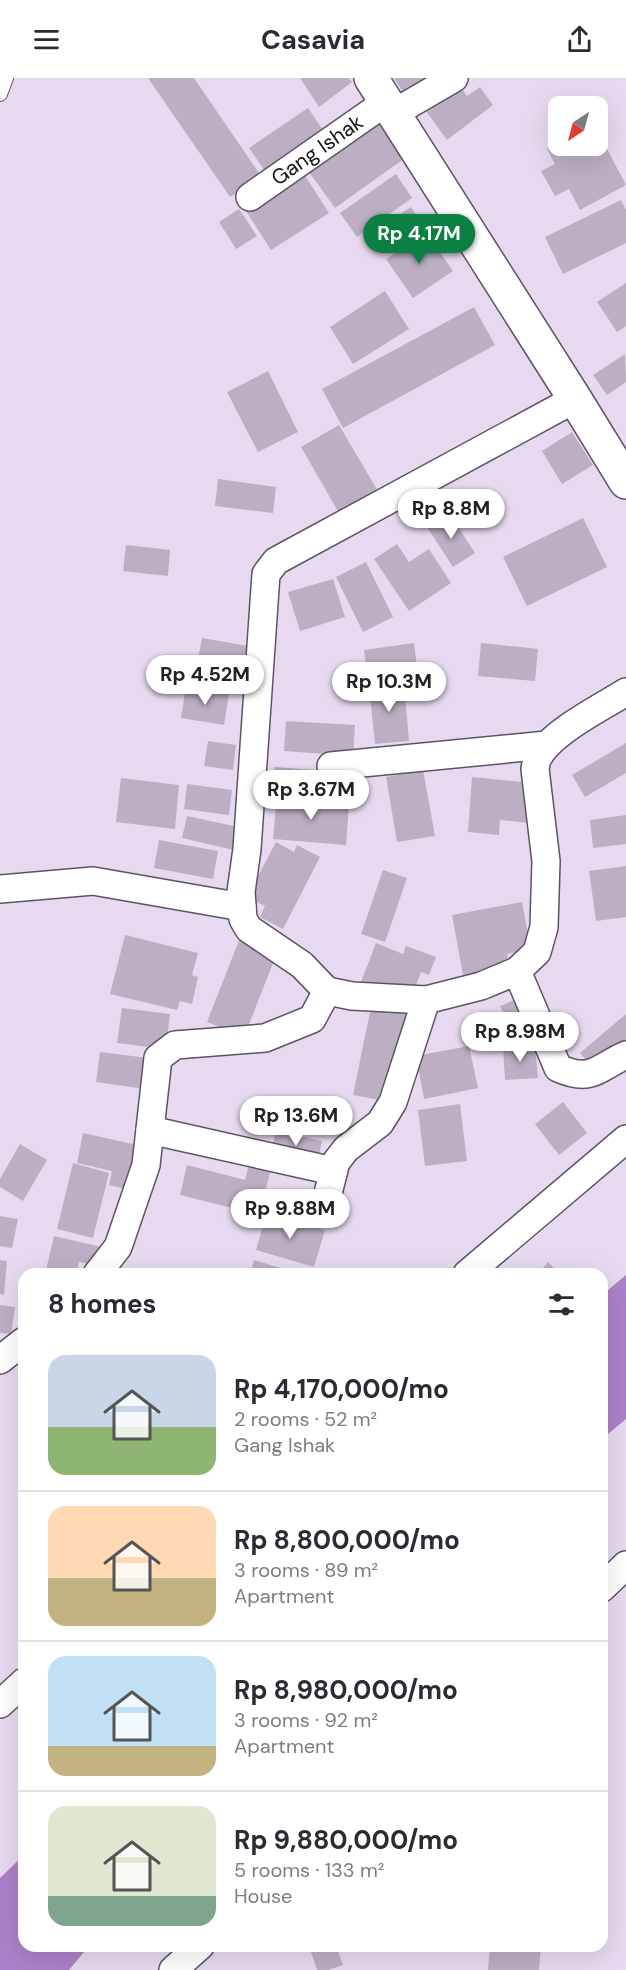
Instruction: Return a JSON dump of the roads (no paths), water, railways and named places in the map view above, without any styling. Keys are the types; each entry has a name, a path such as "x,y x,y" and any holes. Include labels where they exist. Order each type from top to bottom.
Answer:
{"street":[{"name":"Gang Ishak","path":"250,198 384,98 454,78"},
{"path":"384,98 626,483"},
{"path":"575,399 276,561 266,574 247,849 241,892 243,919 249,929 302,965 327,991 352,996 426,1000 481,986 517,971 537,952 544,927 546,861 535,769 537,757 547,745 579,720 626,692"},
{"path":"331,766 547,745"},
{"path":"0,889 93,881 242,907"},
{"path":"517,971 558,1068 574,1075 599,1071 626,1055"},
{"path":"102,1268 118,1247 146,1165 158,1059 175,1045 265,1038 312,1019 327,991"},
{"path":"324,1209 336,1162 346,1149 380,1123 393,1102 426,1000"},
{"path":"150,1130 333,1171"},
{"path":"474,1268 626,1139"},
{"path":"0,1360 18,1346"},
{"path":"608,1582 626,1565"},
{"path":"0,1704 18,1688"},
{"path":"173,1970 193,1952"}],"lane":[{"path":"0,94 6,78"}]}
